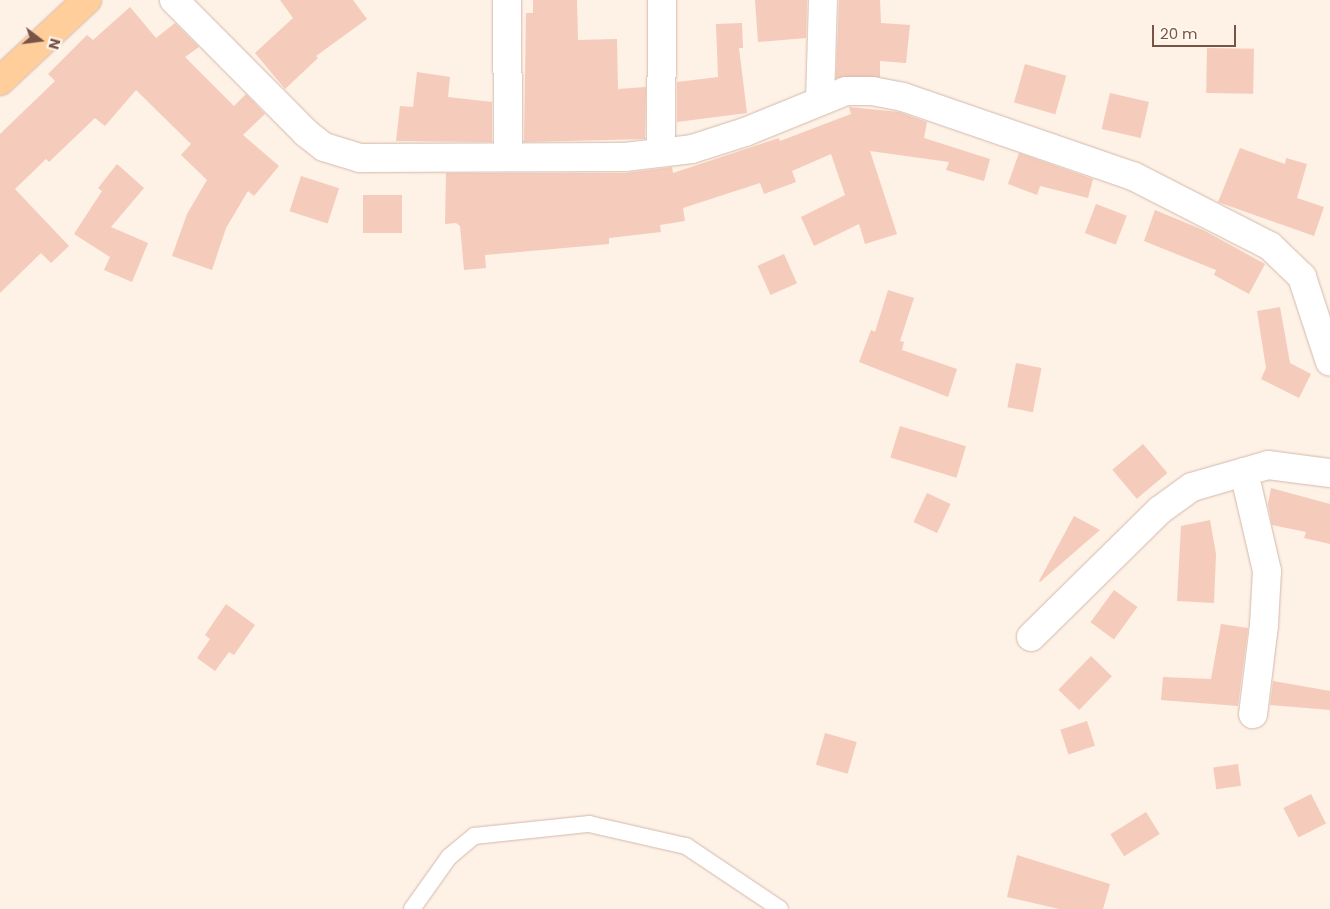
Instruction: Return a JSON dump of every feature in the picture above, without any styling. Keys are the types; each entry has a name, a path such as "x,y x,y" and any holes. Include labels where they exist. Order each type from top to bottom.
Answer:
{"main road":[{"path":"0,81 87,0"}],"street":[{"path":"174,0 306,133 324,146 360,158 625,157 692,149 745,132 846,91 872,91 903,97 1134,176 1270,246 1288,261 1302,277 1330,362"},
{"path":"507,0 508,157"},
{"path":"661,152 662,0"},
{"path":"820,100 822,0"},
{"path":"1031,636 1160,510 1192,487 1268,465 1330,473"},
{"path":"1244,472 1267,570 1264,625 1253,714"}],"lane":[{"path":"412,909 449,858 474,836 588,824 686,846 780,909"}],"building":[{"path":"280,0 353,0 367,19 316,56 318,58 285,89 255,53 293,18"},
{"path":"533,0 577,0 578,40 617,39 618,89 646,87 645,139 524,142 526,13 533,13"},
{"path":"755,0 807,0 806,38 758,42"},
{"path":"839,0 880,0 881,23 910,25 906,63 880,61 880,77 836,78"},
{"path":"130,7 156,38 175,23 199,47 185,57 234,106 246,94 265,114 243,135 279,166 254,196 248,191 226,228 212,270 172,256 187,214 207,180 181,155 191,144 136,90 105,126 95,118 49,162 46,159 15,189 69,246 51,263 41,253 0,293 0,134 55,81 48,74 87,35 93,40"},
{"path":"742,23 743,48 739,48 747,113 677,122 677,82 718,77 716,24"},
{"path":"1207,48 1254,49 1253,94 1206,93"},
{"path":"1025,64 1066,76 1055,114 1014,102"},
{"path":"417,72 450,77 448,97 492,102 492,142 396,141 400,106 413,107"},
{"path":"1110,93 1149,102 1141,138 1102,129"},
{"path":"849,107 899,112 927,122 924,138 990,159 984,181 946,170 949,162 870,151 897,234 865,244 859,224 814,246 801,217 845,195 831,154 792,171 796,182 764,194 760,183 683,208 685,221 660,225 661,232 609,238 609,244 485,255 486,268 464,270 460,226 456,223 445,224 446,173 625,173 672,167 673,173 779,138 780,141 851,114"},
{"path":"1240,148 1285,164 1286,158 1307,164 1297,198 1324,207 1314,236 1218,202"},
{"path":"1019,153 1093,179 1088,198 1040,186 1037,195 1008,184"},
{"path":"117,164 144,188 111,227 148,243 132,282 104,270 110,257 74,234 102,191 98,188"},
{"path":"301,176 339,188 328,224 290,211"},
{"path":"363,195 402,195 402,233 363,233"},
{"path":"1096,204 1127,216 1116,245 1085,233"},
{"path":"1155,210 1203,230 1265,264 1249,294 1214,275 1216,270 1144,241"},
{"path":"784,254 797,283 771,295 758,266"},
{"path":"888,290 914,298 900,341 904,342 902,350 957,369 948,397 859,362 871,330 875,332"},
{"path":"1280,307 1290,363 1311,374 1299,398 1261,379 1266,368 1257,311"},
{"path":"1016,363 1042,368 1033,412 1007,407"},
{"path":"900,426 966,446 956,478 890,458"},
{"path":"1143,444 1167,473 1137,499 1112,470"},
{"path":"1271,488 1330,504 1330,544 1304,538 1306,532 1272,525 1268,504"},
{"path":"927,493 951,504 937,533 913,522"},
{"path":"1074,516 1100,530 1040,582 1039,581"},
{"path":"1210,520 1216,554 1214,603 1177,601 1181,526"},
{"path":"1114,590 1137,607 1114,639 1090,622"},
{"path":"226,604 255,625 234,655 229,652 215,671 197,658 210,639 205,635"},
{"path":"1221,624 1248,628 1238,706 1161,700 1163,677 1211,679"},
{"path":"1091,656 1112,676 1079,710 1058,690"},
{"path":"1273,681 1330,691 1330,710 1270,705"},
{"path":"1087,721 1095,746 1068,754 1060,730"},
{"path":"825,733 857,742 848,774 816,765"},
{"path":"1238,764 1241,786 1216,789 1213,767"},
{"path":"1311,794 1326,823 1298,837 1283,808"},
{"path":"1146,812 1160,834 1124,856 1110,834"},
{"path":"1017,855 1110,884 1103,909 1059,909 1007,897"}]}
